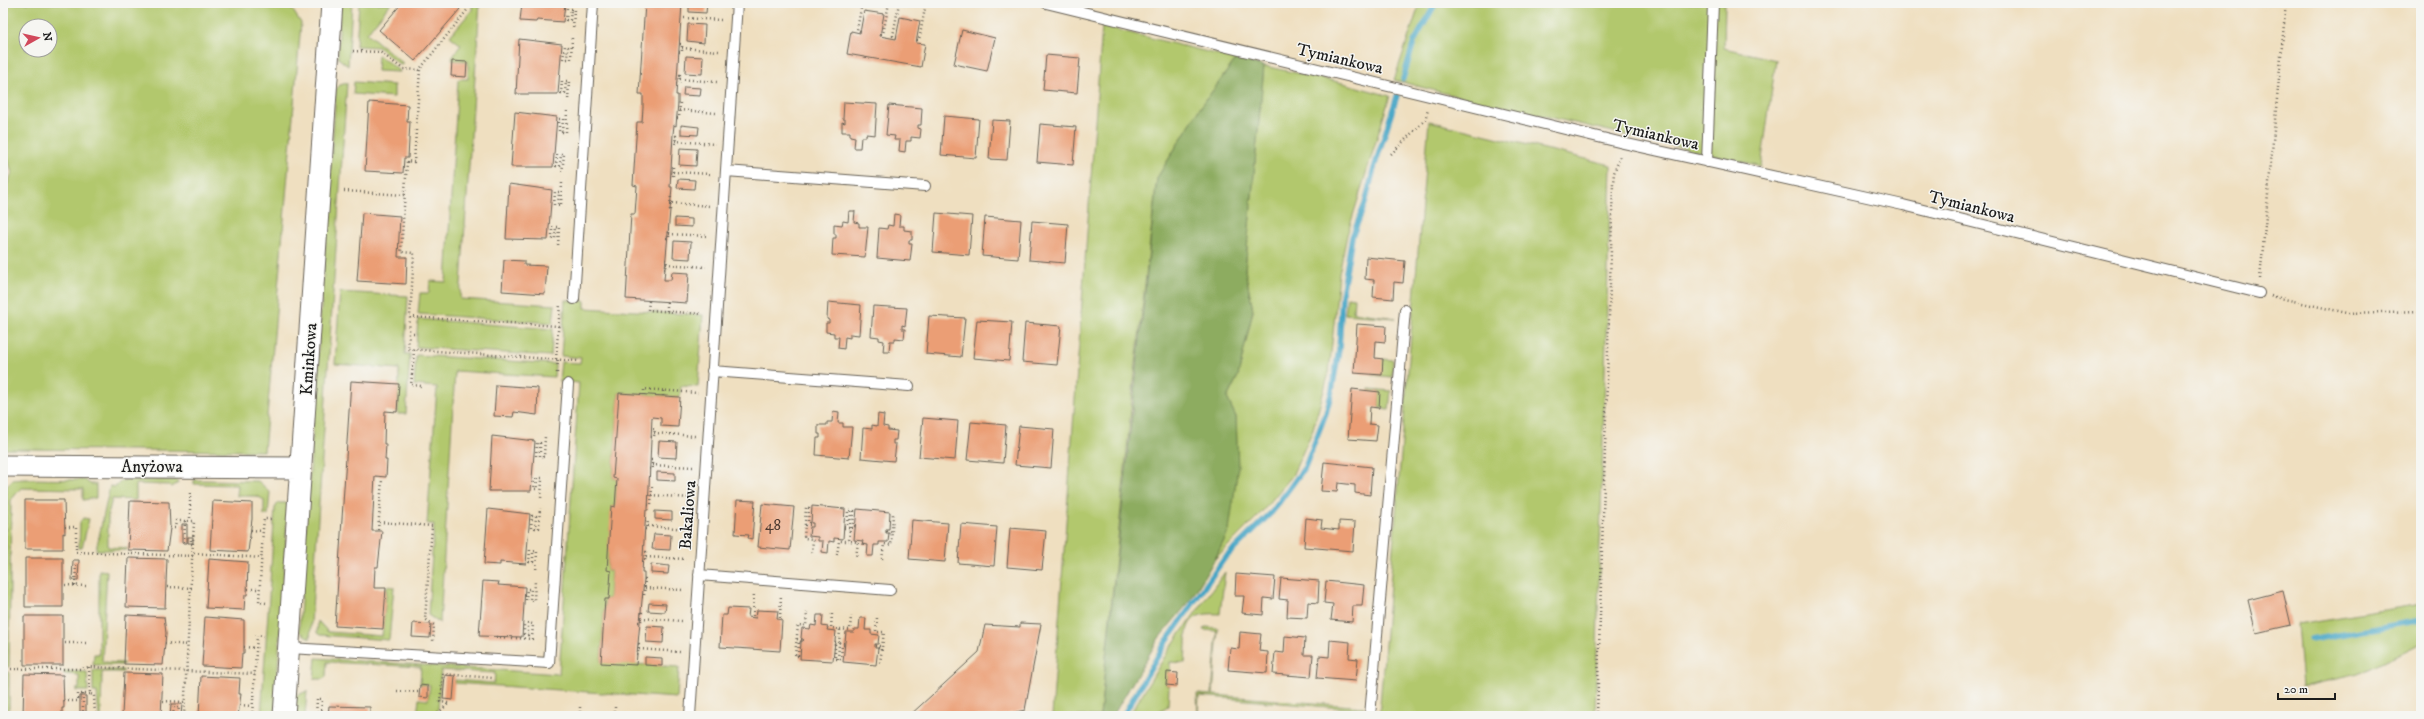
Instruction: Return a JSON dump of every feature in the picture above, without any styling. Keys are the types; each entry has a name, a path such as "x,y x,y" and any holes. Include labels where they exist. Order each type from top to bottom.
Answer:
{"street":[{"name":"Kminkowa","path":"284,716 332,3"},
{"name":"Anyżowa","path":"3,466 301,468"}],"lane":[{"path":"574,299 593,3"},
{"name":"Bakaliowa","path":"690,716 737,3"},
{"name":"Tymiankowa","path":"1046,3 1288,63 1623,143 1903,205 2259,293"},
{"path":"1707,162 1713,3"},
{"path":"726,171 925,186"},
{"path":"1370,716 1405,310"},
{"path":"712,371 909,386"},
{"path":"289,648 549,664 568,384"},
{"path":"699,575 890,590"}],"path":[{"path":"468,3 468,9 420,70 414,162 406,161 401,252 414,253 408,349 578,361"},
{"path":"860,30 857,30 862,3"},
{"path":"881,34 883,34 888,3"},
{"path":"897,37 893,36 900,3"},
{"path":"917,40 920,40 926,3"},
{"path":"2286,3 2259,293 2347,313 2421,311"},
{"path":"567,8 566,20 570,20 571,9 574,9 573,30"},
{"path":"684,18 726,20"},
{"path":"563,59 565,46 568,47 567,59 570,59 572,38"},
{"path":"679,44 682,44 682,48"},
{"path":"682,48 724,51"},
{"path":"678,52 682,52 682,48"},
{"path":"353,51 380,52 402,69 420,70"},
{"path":"676,84 680,84 680,75 677,75"},
{"path":"680,79 722,82"},
{"path":"562,81 561,93 565,93 566,81 569,82 568,101"},
{"path":"1391,154 1425,120 1431,96"},
{"path":"677,118 680,103 678,103"},
{"path":"679,110 719,113"},
{"path":"559,131 560,119 563,120 562,132 566,132 567,111"},
{"path":"672,145 675,145 676,136 673,136"},
{"path":"675,141 717,144"},
{"path":"1597,716 1613,183 1615,167 1623,143"},
{"path":"557,154 556,166 560,166 561,154 564,154 562,174"},
{"path":"670,177 673,177 673,167 671,167"},
{"path":"673,172 715,175"},
{"path":"554,205 555,192 558,192 558,205 561,205 562,183"},
{"path":"344,191 405,195"},
{"path":"670,210 672,203 671,194"},
{"path":"672,203 713,206"},
{"path":"552,226 552,238 556,239 556,227 559,227 558,247"},
{"path":"666,238 668,238 669,234 669,229 667,229"},
{"path":"669,234 711,237"},
{"path":"664,260 667,260 666,269 664,269"},
{"path":"666,264 709,267"},
{"path":"557,375 558,326 561,298 574,299"},
{"path":"649,300 648,310 706,314"},
{"path":"667,302 667,311"},
{"path":"410,317 558,326"},
{"path":"409,333 417,333"},
{"path":"414,350 412,385 422,386"},
{"path":"644,395 644,389 700,393"},
{"path":"663,390 663,396"},
{"path":"651,437 654,437 655,429 652,429"},
{"path":"654,434 697,436"},
{"path":"536,456 537,443 540,443 540,456 544,456 545,436"},
{"path":"649,460 652,460 652,469 649,469"},
{"path":"652,464 695,467"},
{"path":"535,478 534,489 537,489 538,478 542,478 541,499"},
{"path":"378,530 382,480"},
{"path":"648,505 651,505 652,486 650,486"},
{"path":"190,493 190,521"},
{"path":"651,495 693,498"},
{"path":"805,525 812,524 808,523 809,508 806,507 804,538 813,539 812,553"},
{"path":"531,528 532,516 536,516 535,528 539,528 540,508"},
{"path":"848,511 851,511 854,511 853,526 855,527 844,527 847,526 848,511"},
{"path":"849,541 851,511"},
{"path":"882,559 884,544 891,545 893,532 894,514 891,529 887,530 893,532"},
{"path":"266,603 259,602 263,531 264,519 271,519"},
{"path":"170,528 175,528 176,521 194,522 194,554 184,716"},
{"path":"184,521 184,542"},
{"path":"645,521 648,521 648,530 645,529"},
{"path":"379,522 432,526 425,619 434,625 433,645"},
{"path":"648,526 691,529"},
{"path":"66,527 76,527 76,552 194,554 262,558"},
{"path":"251,530 263,531"},
{"path":"191,540 191,544 194,544"},
{"path":"837,555 839,541 849,541 858,542 856,557"},
{"path":"530,550 529,562 532,562 534,550 537,551 536,572"},
{"path":"642,561 645,561 646,557 646,552 643,552"},
{"path":"646,557 689,559"},
{"path":"75,586 76,562"},
{"path":"642,597 644,597 646,579 644,579"},
{"path":"526,600 527,589 531,589 530,600 534,601 535,580"},
{"path":"65,585 87,586"},
{"path":"168,586 192,588"},
{"path":"645,588 687,591"},
{"path":"248,589 260,589"},
{"path":"753,616 754,590"},
{"path":"780,618 782,592"},
{"path":"796,639 803,641 799,641 798,656 795,656 796,639 798,626 806,626 807,612"},
{"path":"638,622 641,622 642,613 639,613"},
{"path":"832,614 831,628 840,629 850,630 851,616"},
{"path":"641,618 685,621"},
{"path":"877,618 876,632 884,632 881,663 881,648 876,647 882,646"},
{"path":"496,637 532,639 533,624 528,623 528,635 524,634 524,623"},
{"path":"838,659 840,629"},
{"path":"252,716 257,635 264,636"},
{"path":"64,643 86,643"},
{"path":"165,643 188,645"},
{"path":"835,643 845,644 842,645 841,659 838,659 835,659 835,643"},
{"path":"636,654 638,654 639,649 639,644 637,644"},
{"path":"244,648 256,648"},
{"path":"639,649 682,652"},
{"path":"3,669 80,670 89,667 254,674"},
{"path":"89,667 90,694"},
{"path":"453,703 440,702 442,674 493,678"},
{"path":"397,691 418,692"},
{"path":"64,701 78,701 78,694 94,695 95,716"},
{"path":"83,694 83,716"},
{"path":"316,716 317,699 322,699 321,716"},
{"path":"163,701 185,702"},
{"path":"435,716 449,703"},
{"path":"580,704 580,716"},
{"path":"240,705 252,706"},
{"path":"615,706 615,716"},
{"path":"173,716 174,707 179,708 178,716"}],"green space":[{"path":"3,3 288,3 301,23 264,451 3,449 3,194 12,173 3,142"},
{"path":"340,3 352,3 348,66 338,58"},
{"path":"359,3 391,3 367,33 404,64 400,65 378,47 356,46"},
{"path":"472,3 480,3 460,299 555,305 553,323 418,314 420,293 429,293 430,281 446,282 458,80 468,79 468,61 452,60 453,55 461,45 450,36 472,10"},
{"path":"1420,3 1725,3 1724,48 1776,60 1761,166 1394,80"},
{"path":"1102,26 1236,59 1200,108 1157,178 1132,399 1100,716 1052,716"},
{"path":"378,55 400,71 400,72 377,71"},
{"path":"1236,59 1264,66 1245,270 1253,310 1238,376 1227,398 1236,417 1238,467 1229,530 1215,559 1190,601 1159,638 1114,714 1100,716 1157,178 1200,108"},
{"path":"1264,66 1343,83 1390,96 1347,235 1339,274 1329,373 1312,432 1292,476 1260,514 1215,559 1229,530 1236,417 1227,398 1238,376 1253,310 1245,270"},
{"path":"354,82 394,85 394,97 353,94"},
{"path":"347,83 310,639 299,631 336,89 340,85"},
{"path":"1429,121 1611,165 1595,716 1379,716"},
{"path":"340,292 408,296 405,354 410,354 406,414 398,414 399,369 335,364"},
{"path":"1347,297 1354,298 1353,312 1396,318 1345,314"},
{"path":"565,300 585,301 585,308 703,315 698,387 681,386 680,397 619,393 613,478 617,479 615,507 612,506 607,570 611,571 609,599 605,599 601,662 679,667 677,698 455,683 455,680 494,683 495,673 441,670 438,709 433,716 417,716 419,699 428,700 430,685 420,684 421,667 327,662 326,677 323,679 314,679 316,658 559,674 579,383 559,381 561,362 580,363 581,358 561,356"},
{"path":"418,319 553,329 551,356 416,347"},
{"path":"416,355 555,364 554,377 455,371 440,623 428,615 434,524 427,524 437,387 414,385"},
{"path":"1383,359 1393,360 1392,377 1371,375"},
{"path":"1369,389 1391,391 1389,409 1379,408 1380,392 1369,391"},
{"path":"12,480 85,480 90,484 96,484 96,498 83,500 83,489 21,488 11,500 9,667 4,667 6,487"},
{"path":"125,480 177,480 178,483 172,487 169,485 136,484 136,500 112,499 108,515 108,547 127,548 127,550 96,550 110,486 115,487 120,482"},
{"path":"194,480 258,481 270,492 268,515 264,515 264,500 257,496 237,496 238,485 194,484"},
{"path":"278,503 288,503 275,716 261,716 275,508"},
{"path":"83,518 89,519 82,548 79,548 80,522"},
{"path":"99,570 107,571 102,662 123,663 123,665 93,665 94,654 99,654"},
{"path":"1225,572 1220,614 1207,614 1198,616 1192,620 1187,633 1185,663 1170,662 1170,672 1167,672 1166,685 1169,686 1168,706 1151,716 1129,716 1170,648"},
{"path":"387,586 394,587 389,640 320,635 317,633 318,621 328,632 382,636"},
{"path":"2421,604 2421,643 2359,674 2302,687 2297,624"},
{"path":"1205,627 1218,628 1213,695 1364,707 1364,710 1199,696 1198,712 1197,694 1212,695 1217,631 1203,630"},
{"path":"93,670 123,670 123,672 102,672 101,716 99,716 97,692 93,692"},
{"path":"64,671 87,672 88,691 76,691 76,689 79,689 79,675 64,674"},
{"path":"4,672 9,672 9,716 3,716"},
{"path":"307,691 305,716 292,716 296,696"}],"building":[{"path":"402,3 453,3 460,9 415,61 379,30"},
{"path":"522,3 565,3 563,22 537,20 536,22 520,21"},
{"path":"645,3 682,3 676,95 678,95 678,103 676,126 674,125 673,134 670,187 672,187 664,280 671,280 672,272 689,273 687,303 626,299 631,214 635,214 637,186 633,185 637,122 642,122 643,108 643,94 639,94"},
{"path":"689,3 707,3 706,13 689,12"},
{"path":"864,11 884,14 880,36 896,39 900,17 920,21 916,43 925,44 921,67 847,54 851,31 860,33"},
{"path":"688,24 705,25 704,43 687,41"},
{"path":"962,30 995,38 987,71 954,64"},
{"path":"519,39 562,44 558,94 516,94"},
{"path":"1046,55 1080,58 1077,93 1043,90"},
{"path":"686,56 703,57 702,74 685,73"},
{"path":"452,61 467,62 466,77 451,76"},
{"path":"684,87 701,88 700,96 683,95"},
{"path":"369,102 408,105 407,122 410,122 408,158 404,158 403,173 365,171"},
{"path":"844,102 877,104 875,135 866,134 866,137 861,137 860,148 854,148 855,137 850,136 850,132 842,132 842,122 845,123 845,119 843,119"},
{"path":"889,105 922,108 921,125 918,125 918,128 921,129 920,138 911,137 911,141 906,141 905,152 899,151 900,140 894,140 895,136 886,135"},
{"path":"515,112 557,117 553,167 511,167"},
{"path":"944,116 979,119 976,158 941,155"},
{"path":"992,120 1010,121 1007,160 989,159"},
{"path":"1040,124 1076,127 1073,165 1037,162"},
{"path":"681,125 699,127 698,135 681,134"},
{"path":"680,148 697,149 696,166 679,165"},
{"path":"678,179 695,180 694,189 677,188"},
{"path":"509,184 552,190 548,240 506,239"},
{"path":"849,211 855,211 854,222 859,223 859,227 868,227 865,257 832,255 833,238 836,238 836,234 834,234 834,224 842,225 843,221 848,222"},
{"path":"362,213 400,216 398,257 407,257 406,284 357,281"},
{"path":"936,213 972,216 969,255 933,252"},
{"path":"894,214 900,215 899,226 904,226 904,230 912,231 912,240 909,240 909,244 912,244 910,261 877,258 879,228 887,229 888,225 893,226"},
{"path":"985,217 1021,220 1018,259 982,256"},
{"path":"675,218 692,219 692,227 675,226"},
{"path":"1032,221 1068,224 1065,263 1029,260"},
{"path":"674,241 691,242 690,259 673,258"},
{"path":"1366,257 1405,261 1403,283 1394,282 1393,299 1373,297 1374,280 1365,279"},
{"path":"504,260 524,261 524,265 547,266 545,294 502,291"},
{"path":"828,302 861,305 859,335 850,334 850,338 845,337 844,349 838,348 839,337 834,337 834,333 826,332 826,323 829,323 829,320 827,319"},
{"path":"873,306 907,308 905,326 902,325 902,329 905,329 904,339 895,338 895,341 890,341 889,352 883,352 884,341 879,340 879,337 871,336"},
{"path":"929,316 965,318 961,357 926,354"},
{"path":"977,320 1012,322 1009,361 973,358"},
{"path":"1025,323 1061,326 1057,365 1022,362"},
{"path":"1357,324 1386,326 1385,342 1376,341 1375,358 1383,359 1382,375 1354,373"},
{"path":"351,381 399,384 397,412 385,411 384,444 386,444 385,460 387,460 386,477 375,476 372,531 382,531 378,567 375,567 374,588 386,588 383,629 335,626"},
{"path":"496,385 538,388 537,415 514,412 513,417 494,416"},
{"path":"1352,389 1380,392 1379,408 1370,407 1369,424 1378,425 1376,441 1348,439"},
{"path":"619,393 680,397 678,427 661,426 661,418 652,417 648,510 646,510 642,572 644,572 644,579 636,665 601,663 605,599 609,599 611,571 607,570 611,506 615,507 617,479 613,478"},
{"path":"833,411 839,412 838,423 843,423 843,427 852,427 849,458 816,455 817,438 820,438 820,434 818,434 818,425 827,425 827,422 832,422"},
{"path":"878,414 884,415 883,426 888,427 888,430 897,431 896,440 893,440 893,444 896,444 894,461 861,458 863,428 872,429 872,425 877,426"},
{"path":"923,418 958,421 955,460 919,457"},
{"path":"971,422 1006,425 1003,463 967,460"},
{"path":"1019,426 1054,429 1051,468 1015,465"},
{"path":"492,436 535,441 531,491 489,491"},
{"path":"659,441 677,442 676,458 658,457"},
{"path":"1324,462 1372,467 1370,495 1355,493 1355,485 1338,483 1337,492 1321,491"},
{"path":"657,472 675,473 675,481 657,480"},
{"path":"25,500 64,500 65,534 63,533 63,549 25,549"},
{"path":"737,500 755,501 752,539 748,538 749,535 735,534"},
{"path":"130,501 169,502 170,528 167,551 128,550"},
{"path":"213,501 252,503 252,519 248,552 210,550"},
{"path":"762,504 794,507 790,550 758,547"},
{"path":"812,506 845,509 843,539 834,538 834,542 829,541 828,553 822,552 823,541 818,541 818,537 809,536 810,527 813,527 813,523 811,523"},
{"path":"488,509 530,514 526,564 500,562 500,565 484,564"},
{"path":"857,509 890,512 889,529 886,529 886,533 889,533 888,542 879,542 879,545 874,545 873,556 867,556 868,545 862,544 863,541 854,540"},
{"path":"655,511 672,512 672,520 655,519"},
{"path":"1306,518 1322,520 1321,528 1339,530 1339,521 1355,522 1353,551 1304,547"},
{"path":"912,520 948,523 945,562 909,559"},
{"path":"182,524 187,524 187,543 182,543"},
{"path":"961,524 997,527 994,566 958,563"},
{"path":"1010,528 1046,531 1042,570 1007,567"},
{"path":"654,534 671,535 670,550 652,549"},
{"path":"188,537 193,537 193,543 188,543"},
{"path":"25,558 63,558 63,607 25,607"},
{"path":"128,558 167,559 165,608 126,607"},
{"path":"209,559 248,562 247,595 245,595 244,610 206,608"},
{"path":"73,560 79,560 78,580 72,580"},
{"path":"651,564 669,566 668,574 651,573"},
{"path":"1236,574 1275,577 1273,599 1264,598 1263,615 1242,613 1244,596 1235,596"},
{"path":"1281,578 1319,581 1318,603 1308,602 1307,618 1287,617 1288,600 1279,599"},
{"path":"483,581 499,582 498,585 525,587 522,637 479,636"},
{"path":"1326,581 1364,585 1362,606 1353,606 1352,622 1331,620 1333,604 1324,603"},
{"path":"2283,591 2291,625 2256,633 2248,600"},
{"path":"649,603 666,604 665,612 648,611"},
{"path":"728,608 749,609 748,617 756,618 757,610 778,611 777,619 782,620 780,651 720,647 722,615 727,615"},
{"path":"126,615 164,617 166,633 163,665 124,664"},
{"path":"817,615 823,615 822,626 828,627 827,630 836,631 833,661 800,659 801,642 804,640 801,638 802,628 810,629 811,625 816,626"},
{"path":"24,616 63,616 63,665 24,665"},
{"path":"205,617 244,620 244,653 242,653 241,668 202,666"},
{"path":"860,618 866,618 865,630 871,630 871,634 879,635 878,644 875,644 875,648 878,648 876,665 843,662 846,632 854,632 854,629 859,629"},
{"path":"413,623 431,624 430,638 412,637"},
{"path":"1020,623 1041,624 1025,710 999,716 909,716 979,652 985,625 1020,627"},
{"path":"647,626 664,627 663,643 646,642"},
{"path":"1240,632 1261,634 1259,651 1268,652 1267,673 1228,670 1230,648 1239,649"},
{"path":"1285,636 1305,638 1304,655 1313,655 1311,677 1273,674 1275,652 1284,653"},
{"path":"1330,640 1350,642 1349,658 1358,659 1356,681 1317,678 1319,656 1329,657"},
{"path":"645,657 662,658 662,666 645,665"},
{"path":"1167,672 1178,673 1177,686 1166,685"},
{"path":"124,673 163,674 161,716 122,716"},
{"path":"24,674 63,675 64,708 62,708 62,716 23,716"},
{"path":"445,675 455,676 453,700 443,699"},
{"path":"201,676 240,678 239,694 241,694 238,716 199,716"},
{"path":"420,685 428,686 428,698 419,697"},
{"path":"80,696 86,696 86,716 80,716"},
{"path":"171,704 182,704 181,716 170,716"},
{"path":"329,706 370,707 370,716 328,716"}],"waterway":[{"path":"1403,79 1414,42 1436,3"},
{"path":"1123,716 1166,642 1224,559 1272,512 1305,467 1326,413 1332,390 1339,350 1342,295 1352,237 1365,204 1374,168 1397,96"},
{"path":"2311,640 2421,620"}]}
